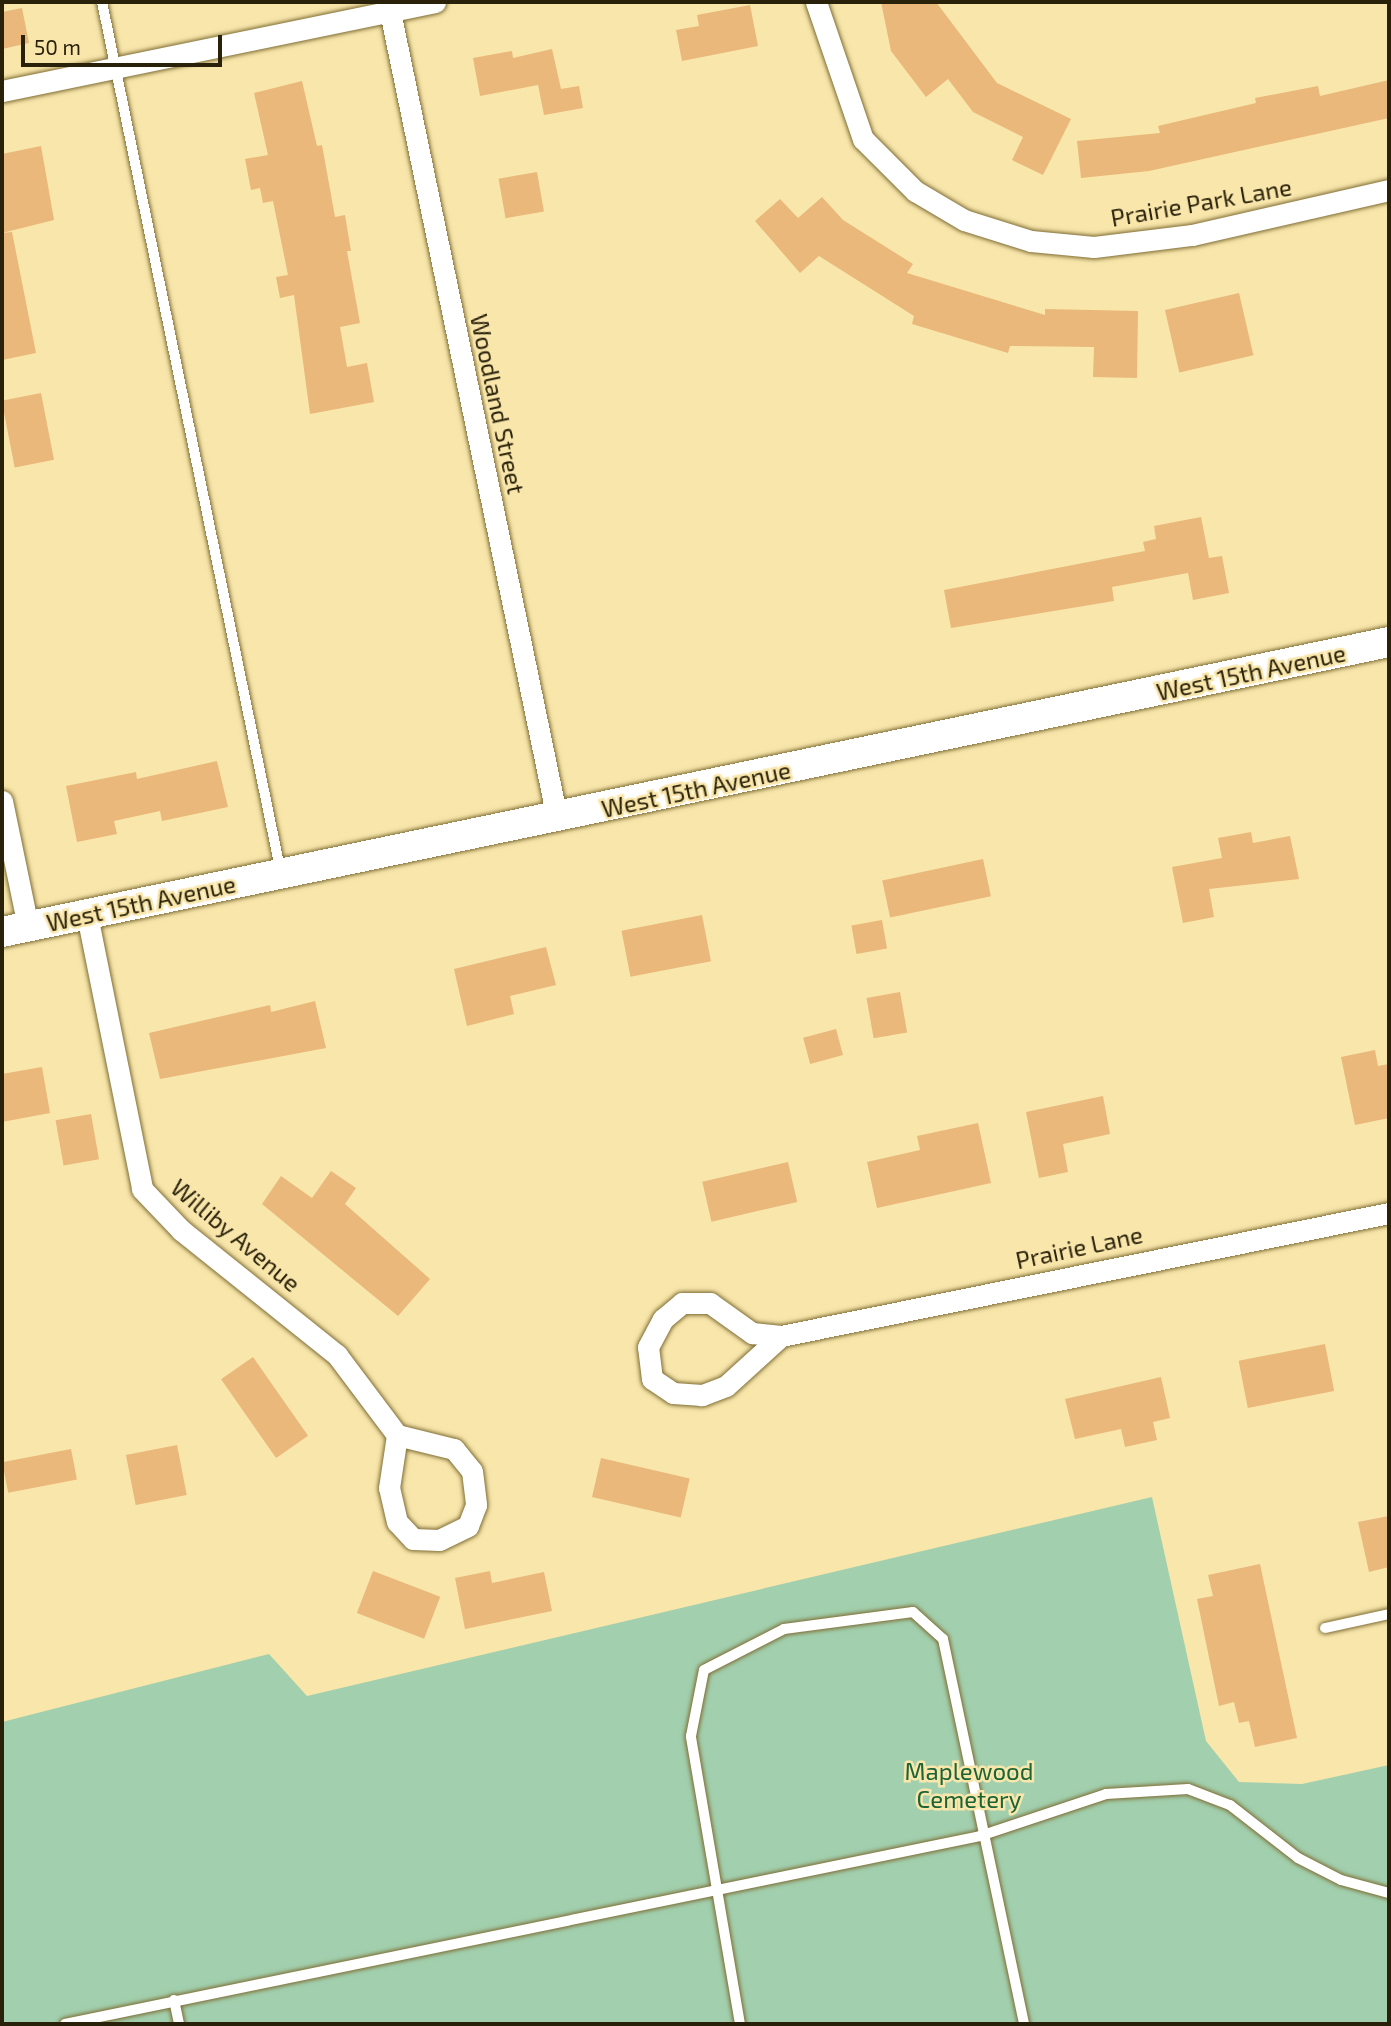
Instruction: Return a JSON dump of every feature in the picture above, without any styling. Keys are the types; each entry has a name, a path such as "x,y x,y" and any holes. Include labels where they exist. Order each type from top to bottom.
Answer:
{"street":[{"path":"2,91 389,6 435,2"},
{"name":"Prairie Park Lane","path":"816,2 863,139 915,191 964,220 1031,241 1094,247 1192,235 1389,190"},
{"name":"Woodland Street","path":"389,6 557,818"},
{"name":"West 15th Avenue","path":"15,929 557,818 1389,642"},
{"path":"2,802 15,929"},
{"name":"Williby Avenue","path":"87,915 142,1189 181,1230 337,1355 397,1435"},
{"name":"Prairie Lane","path":"780,1336 726,1386 702,1395 673,1393 652,1379 648,1347 663,1319 682,1303 710,1303 752,1333 780,1336 1389,1213"},
{"path":"397,1435 454,1450 471,1471 476,1505 468,1526 439,1540 413,1539 397,1522 389,1488 397,1435"}],"lane":[{"path":"102,2 281,874"},
{"path":"740,2024 691,1736 704,1670 784,1629 913,1612 943,1639 980,1836 989,1848 1024,2024"},
{"path":"1325,1628 1389,1614"},
{"path":"65,2024 980,1836 1106,1794 1188,1789 1230,1805 1297,1858 1341,1880 1389,1893"},
{"path":"174,2000 179,2024"}],"green space":[{"name":"Maplewood Cemetery","path":"1152,1497 1206,1741 1239,1782 1302,1784 1389,1765 1389,2024 2,2024 2,1722 269,1654 307,1696"}],"building":[{"path":"881,2 936,2 997,83 1071,119 1043,175 1012,160 1023,137 973,112 948,79 926,97 891,51"},
{"path":"750,5 758,46 682,61 676,30 699,26 697,15"},
{"path":"22,8 29,43 2,49 2,12"},
{"path":"552,49 561,89 579,86 583,108 544,115 538,85 480,96 473,58 512,51 513,58"},
{"path":"1389,80 1389,118 1149,171 1081,178 1077,141 1160,133 1158,126 1256,103 1255,98 1318,86 1320,96"},
{"path":"302,81 317,146 322,145 335,217 345,215 351,251 347,251 360,323 340,327 347,367 367,363 374,402 310,414 294,295 280,298 276,277 288,275 273,201 263,203 260,188 251,190 245,159 268,155 254,93"},
{"path":"41,146 54,220 2,233 2,154"},
{"path":"537,172 544,211 506,218 499,179"},
{"path":"822,197 843,220 913,264 907,273 1045,315 1045,309 1138,311 1137,378 1093,377 1094,347 1010,346 1008,353 912,324 914,316 819,256 800,273 755,221 780,199 798,218"},
{"path":"12,232 36,353 2,360 2,233"},
{"path":"1239,293 1253,355 1179,372 1165,310"},
{"path":"41,393 54,460 15,467 2,401"},
{"path":"1201,517 1209,558 1222,556 1229,593 1193,600 1188,573 1112,587 1114,601 951,628 944,590 1145,551 1143,542 1156,539 1154,526"},
{"path":"217,761 228,807 162,821 160,811 114,821 117,834 77,842 66,786 136,772 137,779"},
{"path":"1251,832 1253,843 1290,836 1299,879 1209,889 1214,917 1183,923 1172,867 1222,858 1218,838"},
{"path":"983,859 991,896 890,918 882,880"},
{"path":"702,915 711,961 630,977 622,931"},
{"path":"882,920 887,949 857,954 851,925"},
{"path":"546,947 556,985 510,996 514,1014 467,1026 454,969"},
{"path":"900,992 907,1032 874,1038 867,998"},
{"path":"315,1001 326,1048 160,1079 149,1033 270,1005 271,1012"},
{"path":"836,1029 843,1055 810,1064 803,1038"},
{"path":"1375,1050 1378,1066 1389,1064 1389,1118 1355,1125 1341,1057"},
{"path":"42,1067 50,1113 2,1122 2,1074"},
{"path":"1103,1096 1110,1134 1063,1144 1068,1172 1039,1178 1026,1112"},
{"path":"91,1114 99,1159 64,1166 56,1120"},
{"path":"978,1123 991,1183 877,1208 867,1162 920,1150 917,1136"},
{"path":"788,1162 797,1202 711,1222 702,1182"},
{"path":"331,1171 356,1188 345,1204 430,1279 398,1316 262,1204 281,1176 312,1198"},
{"path":"1325,1344 1334,1391 1248,1408 1239,1361"},
{"path":"253,1357 308,1436 276,1458 221,1379"},
{"path":"1161,1377 1170,1418 1153,1422 1157,1440 1125,1447 1121,1429 1075,1439 1065,1399"},
{"path":"177,1445 187,1495 136,1505 126,1455"},
{"path":"71,1449 77,1479 8,1493 2,1462"},
{"path":"601,1458 690,1478 681,1517 592,1497"},
{"path":"1389,1516 1389,1567 1369,1572 1358,1522"},
{"path":"1260,1564 1297,1738 1255,1747 1249,1721 1239,1723 1234,1702 1219,1706 1197,1599 1213,1596 1208,1575"},
{"path":"373,1571 440,1597 424,1639 357,1613"},
{"path":"490,1571 492,1583 544,1572 552,1611 465,1629 455,1578"}]}
